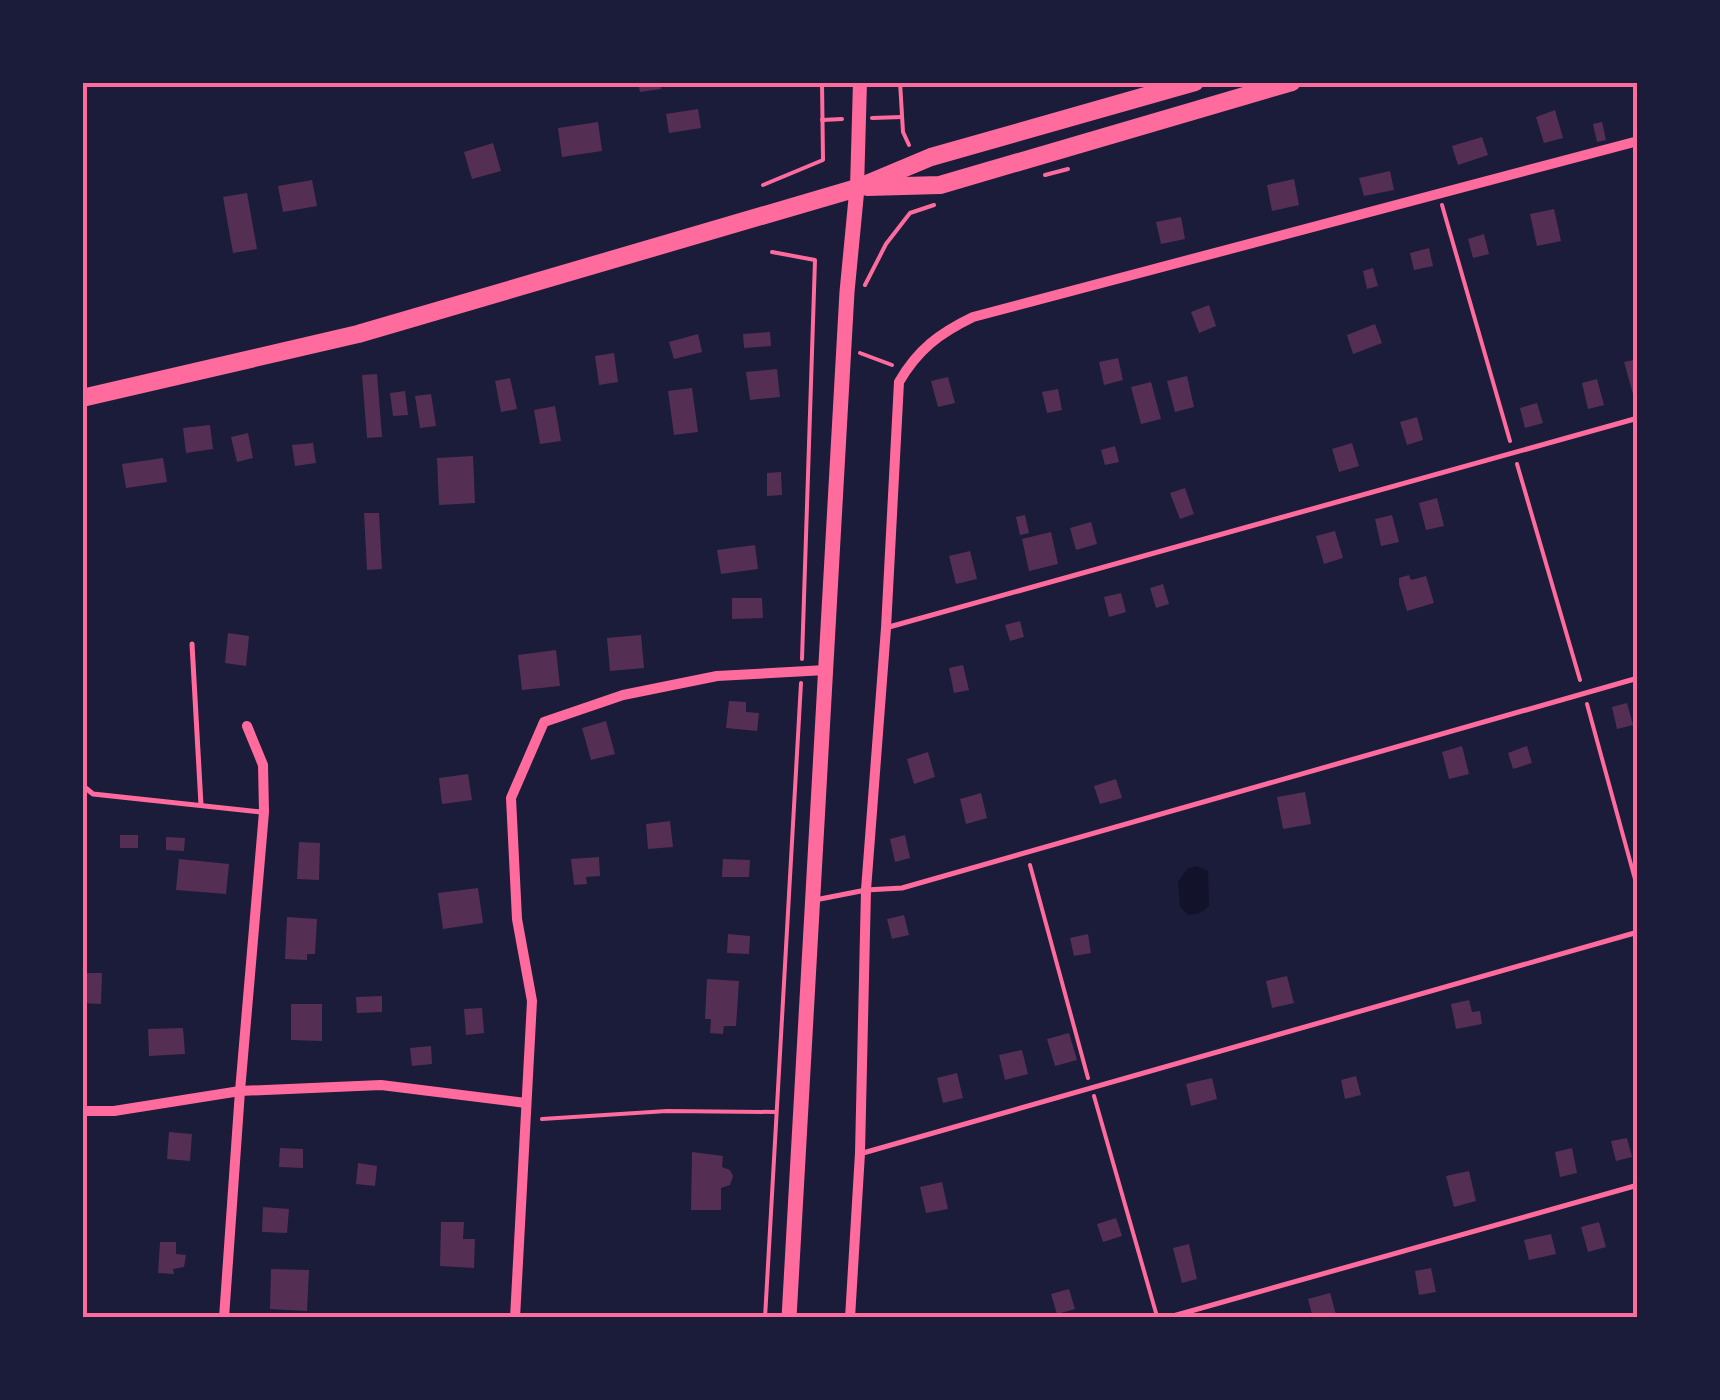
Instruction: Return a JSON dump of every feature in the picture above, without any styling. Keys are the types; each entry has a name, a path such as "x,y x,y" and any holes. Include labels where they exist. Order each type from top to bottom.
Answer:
{"main road":[{"path":"82,398 358,334 856,188 931,157 1195,82"},
{"path":"856,188 940,185 1292,82"},
{"path":"789,1318 856,188"}],"street":[{"path":"856,188 860,82"},
{"path":"850,1318 860,1153 866,890 899,382 912,359 939,333 973,317 1638,141"},
{"path":"514,1318 532,1001 517,920 511,798 544,722 623,695 717,676 826,670"},
{"path":"224,1318 264,812 263,765 247,726"},
{"path":"82,1111 114,1110 240,1091 381,1085 526,1102"}],"lane":[{"path":"886,628 1638,418"},
{"path":"192,644 201,806"},
{"path":"812,901 866,890 902,888 1638,678"},
{"path":"82,785 94,794 264,812"},
{"path":"860,1153 1638,932"},
{"path":"1166,1318 1638,1185"}],"path":[{"path":"763,185 822,160 822,82"},
{"path":"1034,178 1068,169"},
{"path":"1440,195 1638,890"},
{"path":"862,292 886,244 910,212 943,202"},
{"path":"764,1318 802,671 815,260 772,252"},
{"path":"860,339 860,355 906,370"},
{"path":"526,1121 667,1112 776,1112"}],"shaded area":[{"path":"1197,866 1208,871 1209,906 1188,915 1180,907 1178,882 1188,868"}],"building":[{"path":"638,82 660,82 661,89 640,92"},
{"path":"698,109 701,128 669,133 666,114"},
{"path":"1555,110 1563,138 1544,143 1536,117"},
{"path":"598,122 602,151 562,157 558,128"},
{"path":"1602,122 1606,140 1597,142 1593,124"},
{"path":"1482,137 1488,155 1458,165 1452,146"},
{"path":"493,143 501,171 472,179 464,152"},
{"path":"1390,171 1394,190 1364,196 1359,178"},
{"path":"1294,179 1299,205 1272,211 1267,185"},
{"path":"312,180 317,206 283,212 278,186"},
{"path":"247,193 257,249 233,253 223,197"},
{"path":"1554,209 1561,241 1537,246 1530,214"},
{"path":"1181,217 1185,239 1161,244 1156,222"},
{"path":"1484,234 1489,254 1473,258 1468,239"},
{"path":"1429,248 1433,266 1414,270 1410,253"},
{"path":"1373,268 1378,286 1367,289 1363,271"},
{"path":"1209,305 1216,326 1199,333 1191,312"},
{"path":"1375,324 1382,343 1353,354 1347,335"},
{"path":"770,332 771,346 744,348 743,334"},
{"path":"698,334 702,352 674,359 669,342"},
{"path":"614,353 618,382 599,385 595,356"},
{"path":"1118,358 1123,380 1104,385 1099,362"},
{"path":"1638,359 1638,393 1633,394 1624,362"},
{"path":"777,369 780,397 750,400 746,372"},
{"path":"377,374 382,437 367,438 362,375"},
{"path":"1187,376 1194,407 1175,412 1167,381"},
{"path":"948,377 955,403 938,407 931,381"},
{"path":"510,378 517,409 501,412 495,381"},
{"path":"1597,379 1604,405 1588,409 1582,383"},
{"path":"1151,382 1161,419 1141,424 1131,387"},
{"path":"692,388 698,432 674,435 668,391"},
{"path":"1058,389 1062,410 1047,413 1042,392"},
{"path":"405,391 408,415 393,416 390,393"},
{"path":"431,394 436,426 420,428 415,396"},
{"path":"1537,403 1543,423 1525,428 1520,408"},
{"path":"555,406 561,441 540,444 534,410"},
{"path":"1417,417 1423,440 1407,445 1400,422"},
{"path":"210,425 213,449 186,453 183,428"},
{"path":"248,433 253,458 237,462 231,437"},
{"path":"313,443 316,463 295,466 292,445"},
{"path":"1352,443 1359,466 1339,472 1332,449"},
{"path":"1115,446 1119,462 1105,465 1101,450"},
{"path":"473,456 475,503 439,505 437,458"},
{"path":"163,458 167,482 126,488 122,464"},
{"path":"781,472 782,495 767,496 767,473"},
{"path":"1185,488 1194,514 1180,519 1170,493"},
{"path":"1437,498 1444,526 1426,530 1419,503"},
{"path":"364,513 379,513 382,569 367,570"},
{"path":"1025,515 1029,533 1020,535 1016,517"},
{"path":"1392,515 1399,542 1381,546 1375,519"},
{"path":"1091,522 1097,544 1076,550 1070,528"},
{"path":"1335,531 1343,558 1324,564 1316,536"},
{"path":"1051,532 1058,564 1029,571 1022,539"},
{"path":"755,545 758,569 721,574 717,550"},
{"path":"970,551 977,579 956,584 949,556"},
{"path":"1409,575 1411,580 1426,576 1434,603 1407,611 1399,578"},
{"path":"1163,584 1169,604 1156,608 1150,588"},
{"path":"1121,593 1126,612 1109,617 1104,597"},
{"path":"732,598 762,598 763,618 732,619"},
{"path":"1020,621 1024,637 1010,641 1005,625"},
{"path":"228,633 249,636 246,666 225,663"},
{"path":"641,635 644,668 610,671 607,638"},
{"path":"556,650 560,686 522,690 518,655"},
{"path":"963,665 969,690 954,693 949,668"},
{"path":"729,701 746,702 746,712 759,713 757,731 726,728"},
{"path":"1627,703 1633,725 1617,729 1612,707"},
{"path":"606,721 615,754 591,760 582,728"},
{"path":"1462,746 1469,774 1449,779 1442,752"},
{"path":"1527,746 1532,763 1513,769 1508,753"},
{"path":"928,752 935,777 914,784 907,759"},
{"path":"468,774 472,800 442,804 439,778"},
{"path":"1116,779 1122,798 1100,804 1094,786"},
{"path":"1305,792 1311,824 1283,829 1277,797"},
{"path":"981,793 987,818 966,824 960,799"},
{"path":"670,821 673,847 648,849 646,824"},
{"path":"120,835 138,835 138,848 120,848"},
{"path":"905,835 910,858 895,862 890,839"},
{"path":"166,837 185,838 184,851 166,850"},
{"path":"299,842 320,843 319,880 297,879"},
{"path":"599,857 600,876 586,877 587,884 574,885 571,859"},
{"path":"179,859 229,864 226,894 176,890"},
{"path":"723,859 750,860 749,877 722,877"},
{"path":"478,888 483,923 443,929 438,893"},
{"path":"904,915 909,935 892,939 887,919"},
{"path":"287,917 317,919 315,954 307,954 307,960 285,959"},
{"path":"728,934 750,936 749,954 727,953"},
{"path":"1088,934 1091,953 1074,956 1070,938"},
{"path":"82,973 102,973 101,1004 82,1003"},
{"path":"1287,976 1294,1003 1272,1008 1266,981"},
{"path":"707,979 739,981 736,1026 724,1026 723,1034 710,1033 711,1019 705,1019"},
{"path":"382,996 382,1012 357,1013 356,997"},
{"path":"1469,1000 1472,1012 1480,1011 1482,1024 1456,1029 1451,1004"},
{"path":"291,1004 322,1004 322,1041 291,1040"},
{"path":"482,1008 484,1033 466,1035 464,1009"},
{"path":"183,1028 185,1054 149,1056 148,1029"},
{"path":"1069,1033 1077,1060 1055,1066 1047,1039"},
{"path":"431,1046 432,1064 412,1066 410,1048"},
{"path":"1022,1050 1028,1074 1005,1080 999,1055"},
{"path":"957,1073 963,1098 943,1103 937,1078"},
{"path":"1356,1076 1361,1095 1345,1099 1341,1080"},
{"path":"1212,1078 1217,1099 1191,1106 1186,1084"},
{"path":"169,1132 192,1134 190,1161 167,1159"},
{"path":"1627,1138 1632,1157 1616,1161 1611,1141"},
{"path":"280,1148 303,1149 303,1168 279,1167"},
{"path":"1572,1148 1577,1173 1560,1177 1555,1152"},
{"path":"692,1152 723,1156 722,1167 733,1176 730,1185 721,1188 721,1210 691,1210"},
{"path":"358,1163 377,1166 375,1186 356,1184"},
{"path":"1469,1171 1476,1201 1454,1207 1446,1176"},
{"path":"942,1182 948,1209 926,1213 920,1187"},
{"path":"263,1207 289,1209 287,1233 262,1232"},
{"path":"1116,1218 1122,1236 1103,1242 1097,1224"},
{"path":"441,1222 464,1222 463,1239 475,1239 474,1268 440,1266"},
{"path":"1599,1222 1606,1247 1588,1252 1581,1227"},
{"path":"1551,1234 1556,1254 1529,1260 1524,1240"},
{"path":"160,1242 176,1242 176,1254 186,1255 184,1267 173,1269 174,1274 158,1273"},
{"path":"1189,1244 1197,1279 1182,1283 1173,1248"},
{"path":"1431,1268 1436,1292 1419,1295 1415,1271"},
{"path":"271,1269 309,1270 307,1311 270,1309"},
{"path":"1069,1289 1075,1309 1057,1314 1051,1294"},
{"path":"1330,1293 1337,1318 1313,1318 1308,1299"}]}
